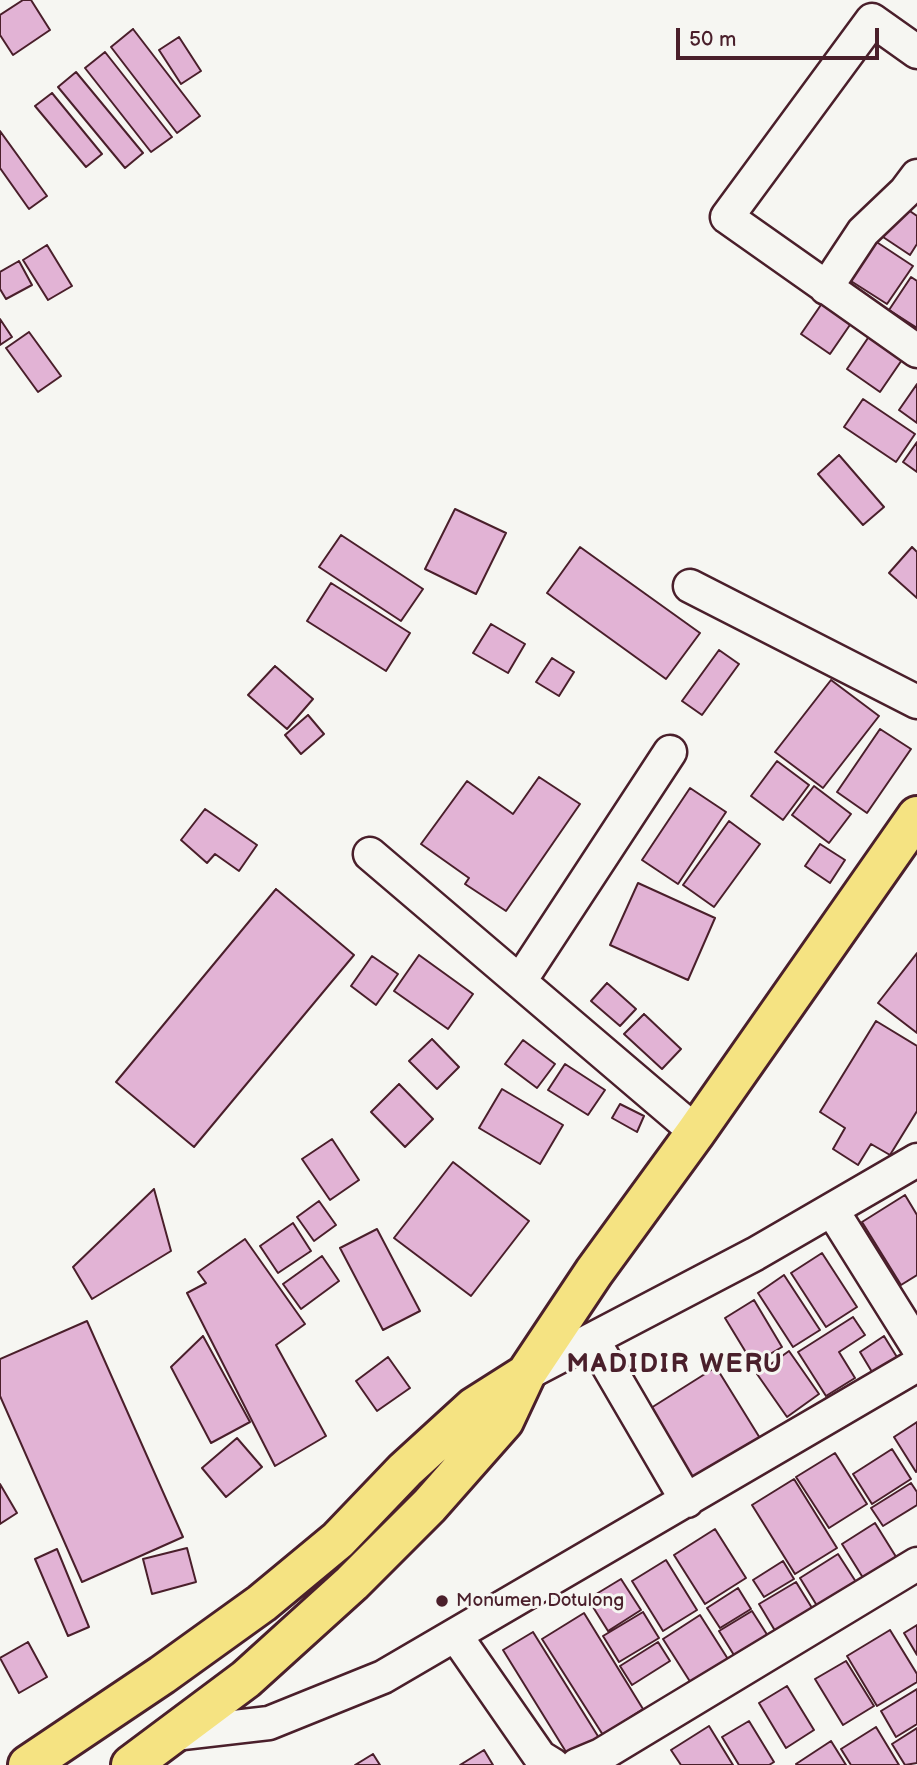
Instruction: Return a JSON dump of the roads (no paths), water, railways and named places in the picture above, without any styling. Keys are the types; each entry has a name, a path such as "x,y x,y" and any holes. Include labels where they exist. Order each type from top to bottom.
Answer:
{"highway":[{"path":"131,1765 266,1662 352,1583 429,1506 503,1420 526,1374 594,1272 696,1132 917,816"},
{"path":"28,1765 162,1675 262,1602 338,1540 405,1470 474,1407 526,1374"}],"street":[{"path":"917,52 872,20 727,217 917,351"},
{"path":"827,288 863,232 913,190"},
{"path":"690,586 917,702"},
{"path":"520,981 670,752"},
{"path":"370,854 696,1132"},
{"path":"526,1374 755,1254 917,1160"},
{"path":"832,1210 917,1346"},
{"path":"593,1340 687,1501"},
{"path":"174,1734 269,1723 383,1677 917,1366"},
{"path":"576,1765 601,1755 917,1564"},
{"path":"456,1636 540,1757 553,1765"}],"place":[{"name":"Monumen Dotulong","path":"442,1601"}],"district":[{"name":"MADIDIR WERU","path":"675,1365"}]}
